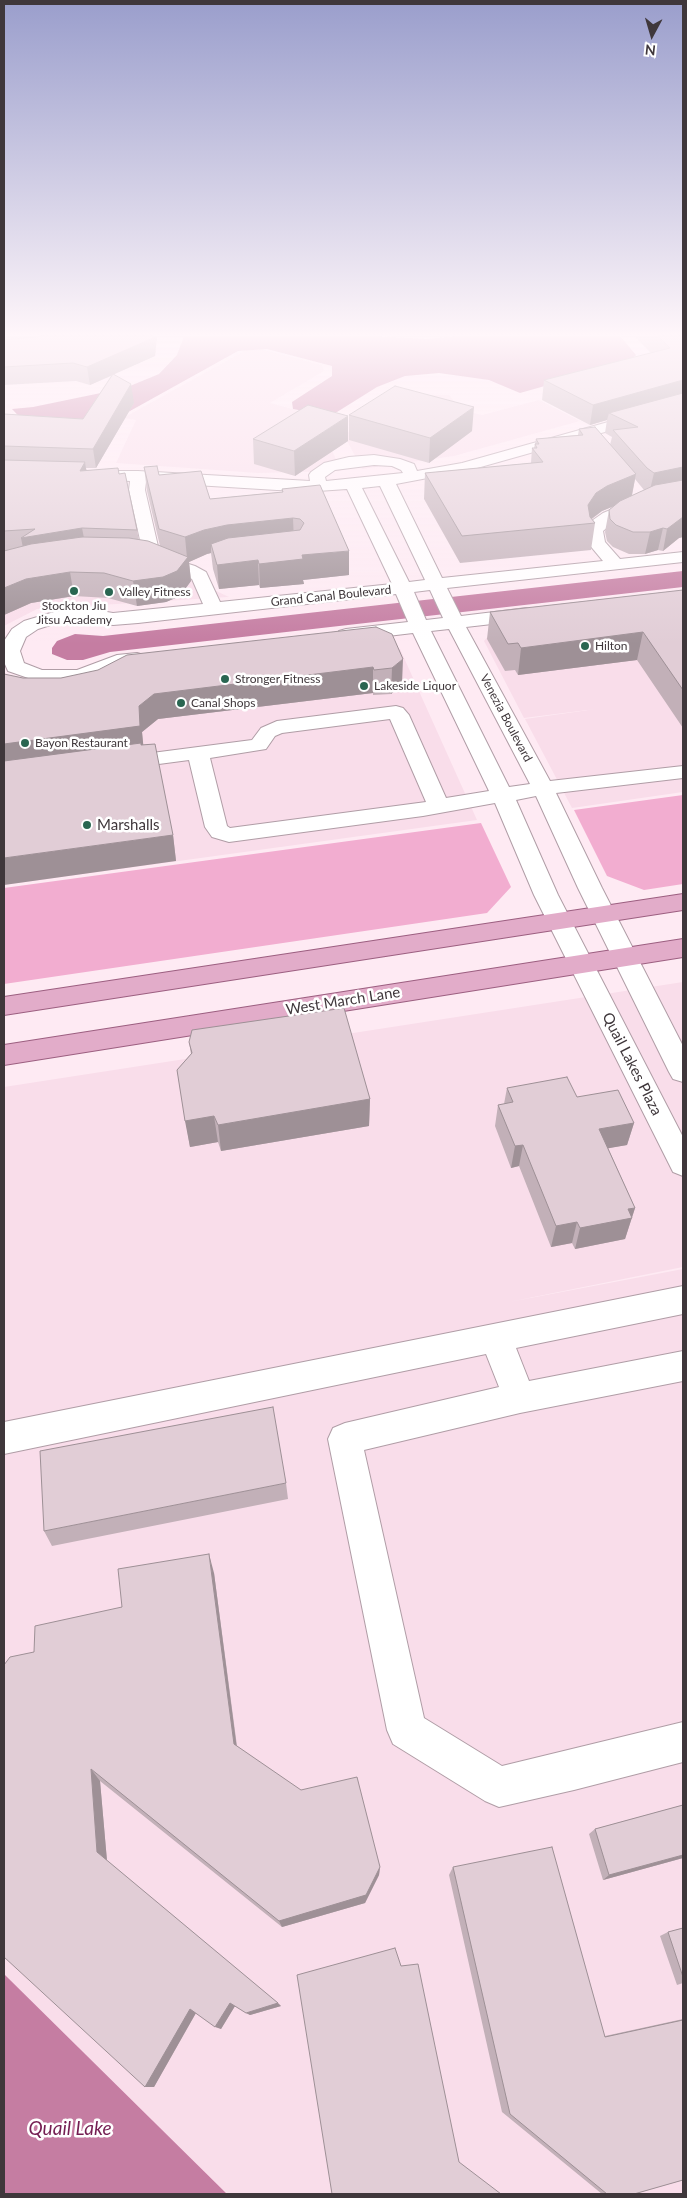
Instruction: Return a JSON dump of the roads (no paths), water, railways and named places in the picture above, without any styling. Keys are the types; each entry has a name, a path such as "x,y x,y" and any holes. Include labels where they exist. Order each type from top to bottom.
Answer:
{"main road":[{"path":"4,1006 683,902"},
{"name":"West March Lane","path":"4,1055 683,948"}],"street":[{"path":"77,474 318,486 386,481 412,477 472,465 563,439"},
{"path":"586,439 598,449"},
{"path":"318,486 317,475 330,466 349,462 374,460 394,462 408,467 412,477"},
{"path":"138,476 137,490 151,549 151,558"},
{"name":"Venezia Boulevard","path":"386,481 438,584 455,623 543,788 603,915 626,956"},
{"path":"352,483 403,588 419,627 503,796 546,895 580,964"},
{"path":"630,486 636,494 646,501"},
{"path":"615,564 597,543 594,531 599,524 609,517 646,501 683,494"},
{"path":"133,556 197,567 214,609"},
{"name":"Grand Canal Boulevard","path":"156,657 117,661 95,671 66,677 38,675 9,669 12,643 19,633 30,625 50,618 77,614 113,619 683,557"},
{"path":"328,637 547,612"},
{"path":"101,766 259,746 268,732 277,727 396,712 399,715 438,806"},
{"path":"198,753 216,827 220,832 230,835 438,806 543,788 683,772"},
{"path":"527,850 569,843"},
{"path":"626,956 683,1072"},
{"name":"Quail Lakes Plaza","path":"580,964 683,1164"},
{"path":"4,1438 683,1300"},
{"path":"496,1338 520,1398"},
{"path":"683,1366 520,1398 345,1439 407,1730 499,1787 683,1742"}],"water":[{"path":"683,571 683,587 110,652 83,660 67,660 52,654 52,648 57,641 75,634 103,636"},
{"name":"Quail Lake","path":"4,1974 227,2194 4,2194"}],"place":[{"name":"Stockton Jiu Jitsu Academy","path":"74,591"},
{"name":"Valley Fitness","path":"109,592"},
{"name":"Hilton","path":"585,646"},
{"name":"Stronger Fitness","path":"225,679"},
{"name":"Lakeside Liquor","path":"364,686"},
{"name":"Canal Shops","path":"181,703"},
{"name":"Bayon Restaurant","path":"25,743"},
{"name":"Marshalls","path":"87,825"}]}
